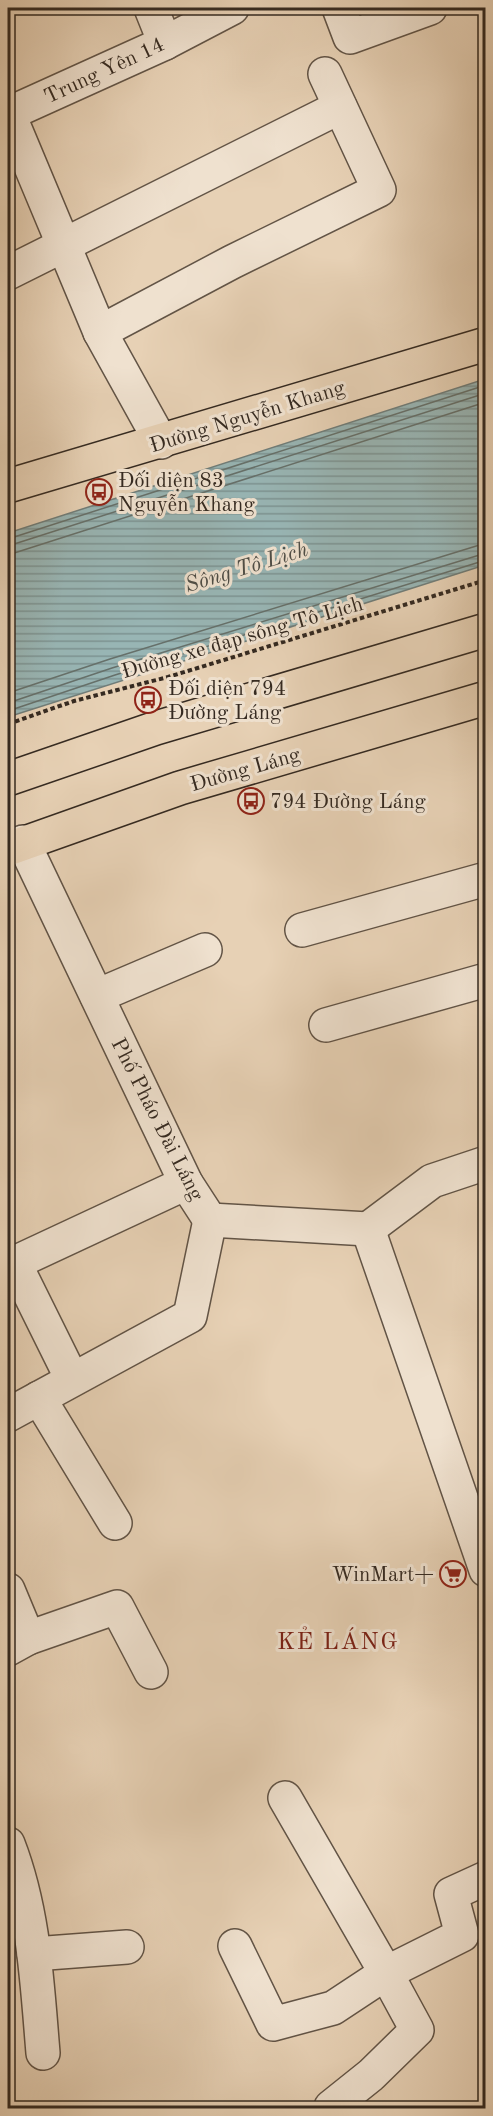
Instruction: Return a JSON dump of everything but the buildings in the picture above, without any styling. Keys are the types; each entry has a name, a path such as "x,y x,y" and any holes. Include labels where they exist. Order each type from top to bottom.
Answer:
{"main road":[{"name":"Đường Nguyễn Khang","path":"8,486 486,344"},
{"path":"8,779 156,728 486,630"},
{"name":"Đường Láng","path":"15,845 180,788 486,698"}],"street":[{"path":"151,8 165,43"},
{"name":"Trung Yên 14","path":"8,113 165,43 232,8"},
{"path":"344,22 430,8"},
{"path":"100,332 232,262 379,190 325,74"},
{"path":"8,273 63,243 340,107"},
{"path":"8,113 100,332 161,442"},
{"name":"Phố Pháo Đài Láng","path":"15,845 97,996 186,1183 210,1220 368,1229"},
{"path":"302,930 486,879"},
{"path":"97,996 205,950"},
{"path":"326,1025 486,980"},
{"path":"486,1162 432,1181 368,1229 486,1570"},
{"path":"72,1379 11,1265 186,1183"},
{"path":"8,1416 190,1316 210,1220"},
{"path":"39,1398 115,1523"},
{"path":"8,1590 18,1644 117,1607 152,1672"},
{"path":"285,1798 417,2030 371,2075 331,2108"},
{"path":"8,1844 24,1889 34,1954 43,2053"},
{"path":"235,1946 273,2024 333,2008 386,1973 462,1935 451,1894 486,1878"},
{"path":"34,1954 127,1947"}],"path":[{"name":"Đường xe đạp sông Tô Lịch","path":"8,724 74,701 168,677 486,580"}],"water":[{"name":"Sông Tô Lịch","path":"485,379 485,565 8,717 8,533"}],"place":[{"name":"Đối diện 83 Nguyễn Khang","path":"99,492"},
{"name":"Đối diện 794 Đường Láng","path":"148,700"},
{"name":"794 Đường Láng","path":"251,801"},
{"name":"WinMart+","path":"453,1574"}],"district":[{"name":"KẺ LÁNG","path":"338,1641"}]}
